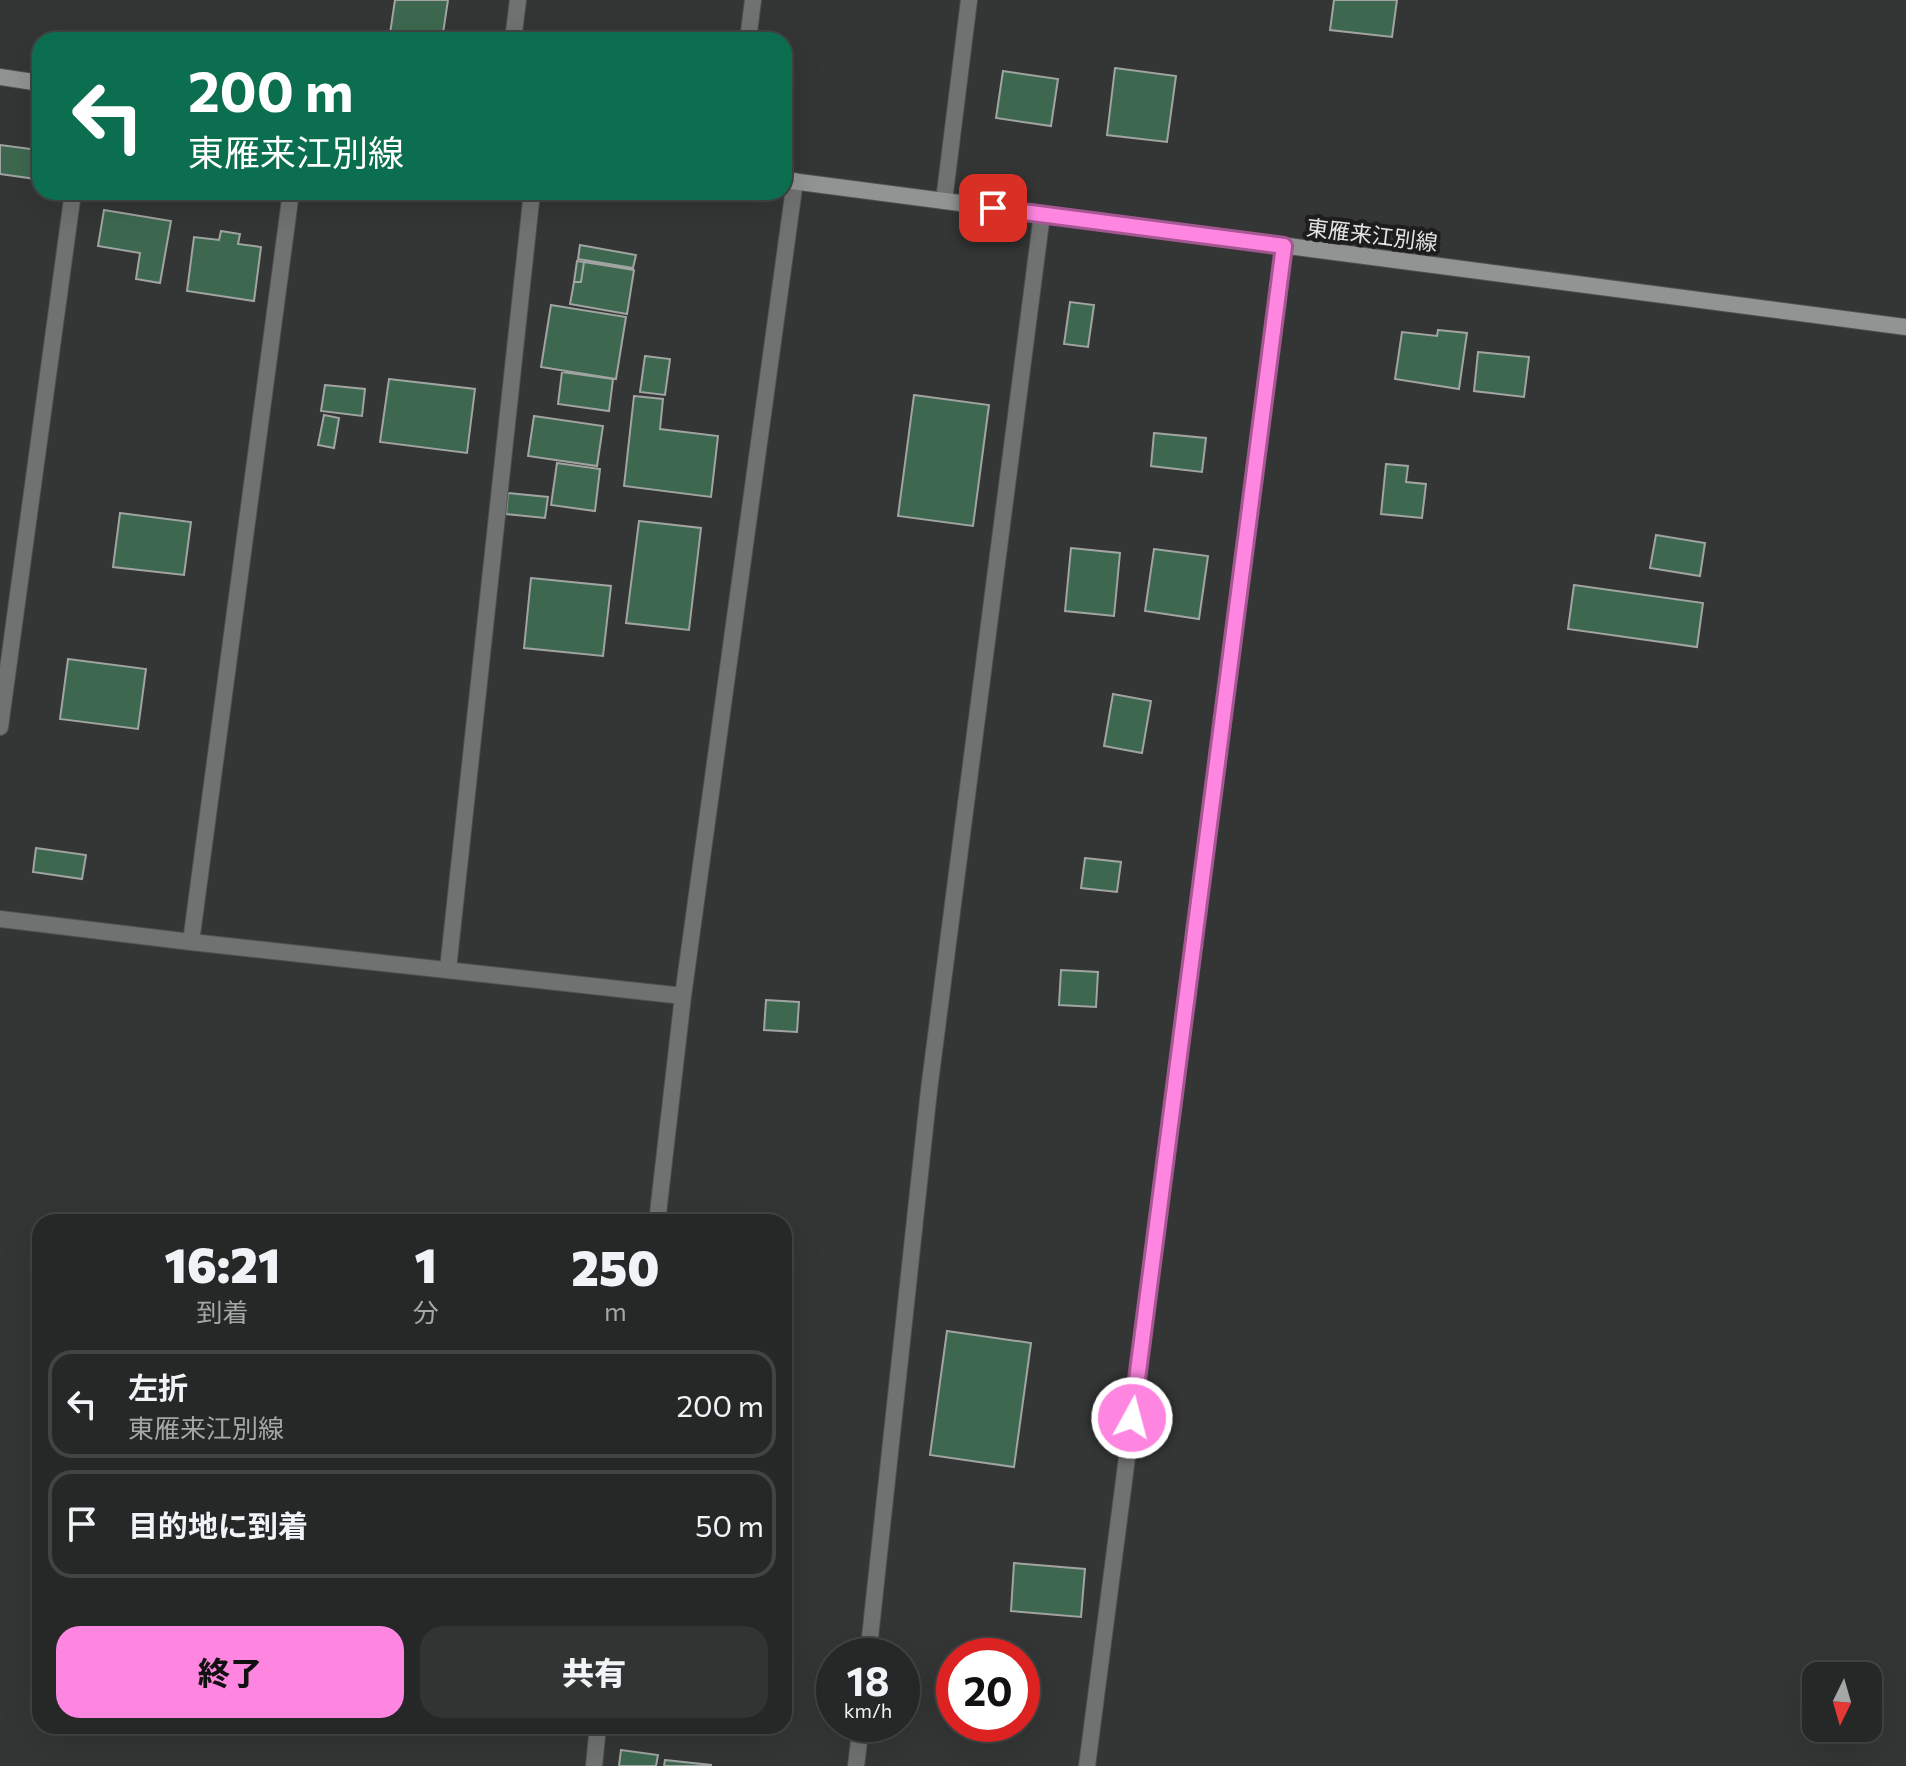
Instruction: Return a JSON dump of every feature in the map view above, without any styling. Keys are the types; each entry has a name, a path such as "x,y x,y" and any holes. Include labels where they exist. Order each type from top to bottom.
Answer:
{"main road":[{"path":"0,77 32,82"},
{"name":"東雁来江別線","path":"792,180 1906,327"}],"lane":[{"path":"514,32 518,0"},
{"path":"749,32 753,0"},
{"path":"944,201 969,0"},
{"path":"0,727 72,200"},
{"path":"191,942 290,200"},
{"path":"448,969 531,200"},
{"path":"658,1214 683,996 787,200"},
{"path":"870,1638 929,1090 1042,214"},
{"path":"1087,1766 1284,246"},
{"path":"0,919 683,996"},
{"path":"594,1766 597,1734"},
{"path":"856,1766 859,1742"}],"building":[{"path":"395,0 448,0 443,32 390,32"},
{"path":"1334,0 1397,0 1392,37 1330,30"},
{"path":"1115,68 1176,76 1167,142 1107,135"},
{"path":"1003,71 1058,79 1051,126 996,118"},
{"path":"0,145 32,149 32,178 0,174"},
{"path":"104,210 171,221 160,283 136,279 140,253 98,246"},
{"path":"221,231 240,234 238,244 261,247 254,301 187,291 194,237 219,240"},
{"path":"580,245 636,255 633,268 578,259"},
{"path":"577,261 584,262 581,282 574,282"},
{"path":"584,262 634,270 627,314 570,304 574,282 581,282"},
{"path":"1070,302 1094,305 1088,347 1064,344"},
{"path":"551,305 626,317 616,379 541,367"},
{"path":"1438,330 1467,333 1459,389 1395,379 1402,332 1437,336"},
{"path":"1478,352 1529,357 1524,397 1474,391"},
{"path":"645,356 670,359 665,395 640,392"},
{"path":"562,372 613,379 609,411 558,404"},
{"path":"389,379 475,389 467,453 380,442"},
{"path":"325,385 365,389 362,416 321,411"},
{"path":"914,395 989,405 973,526 898,516"},
{"path":"634,396 663,399 660,429 718,436 711,497 624,486"},
{"path":"324,415 339,418 334,448 318,445"},
{"path":"534,416 603,426 597,466 528,456"},
{"path":"1154,433 1206,438 1202,472 1151,466"},
{"path":"557,463 600,469 595,511 551,505"},
{"path":"1386,464 1408,466 1406,482 1426,484 1422,518 1381,514"},
{"path":"508,493 548,497 545,518 506,514"},
{"path":"120,513 191,522 184,575 113,567"},
{"path":"639,521 701,528 689,630 626,623"},
{"path":"1656,535 1705,543 1700,576 1650,568"},
{"path":"1071,548 1120,553 1114,616 1065,611"},
{"path":"1154,549 1208,556 1199,619 1145,611"},
{"path":"531,578 611,586 603,656 524,648"},
{"path":"1574,585 1703,603 1697,647 1568,629"},
{"path":"68,659 146,669 138,729 60,719"},
{"path":"1113,694 1151,701 1142,753 1104,746"},
{"path":"36,848 86,855 82,879 33,872"},
{"path":"1085,858 1121,862 1117,892 1081,888"},
{"path":"1061,970 1098,972 1096,1007 1059,1005"},
{"path":"766,1000 799,1002 797,1032 764,1030"},
{"path":"947,1331 1031,1343 1014,1467 930,1455"},
{"path":"1014,1563 1085,1569 1081,1617 1011,1611"},
{"path":"621,1750 658,1755 656,1766 619,1766"},
{"path":"665,1760 711,1765 711,1766 664,1766"}],"route":[{"path":"993,208 1284,246 1132,1418"}]}
